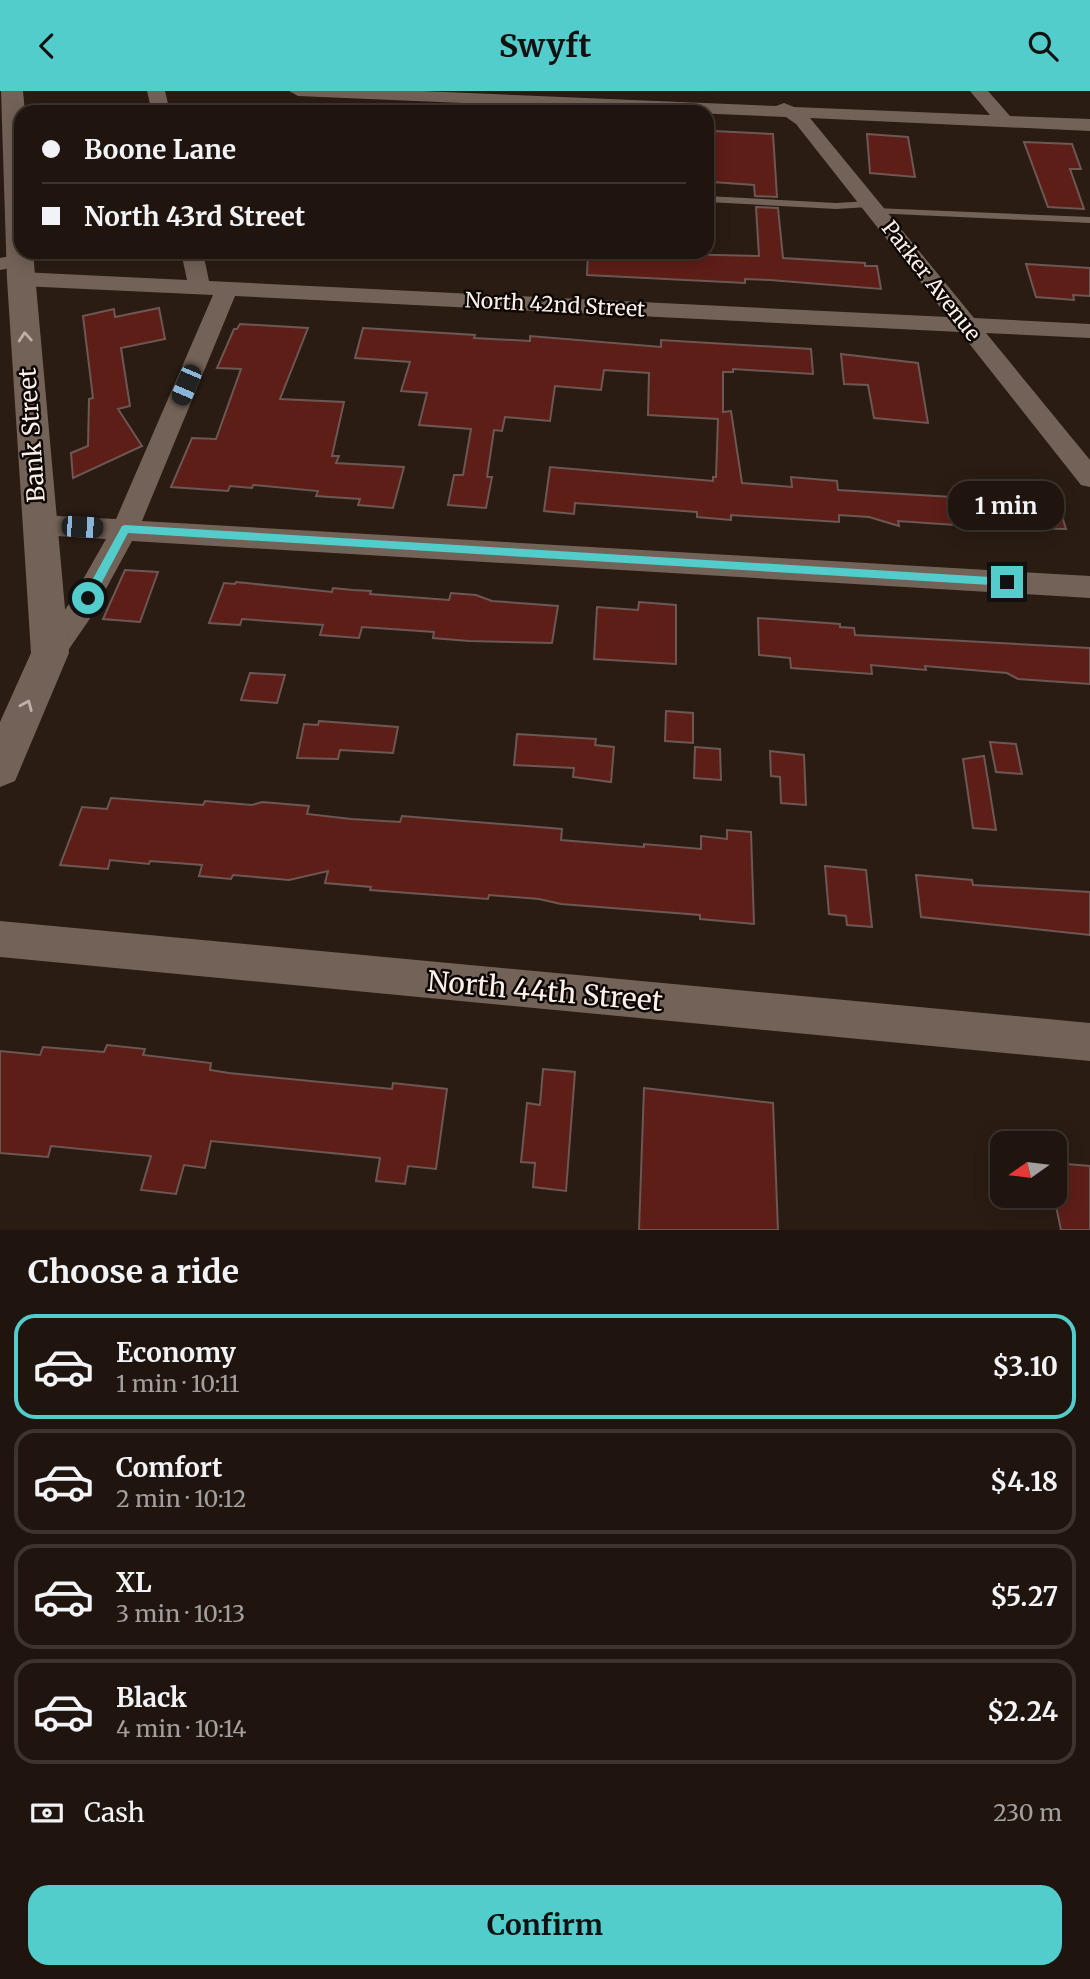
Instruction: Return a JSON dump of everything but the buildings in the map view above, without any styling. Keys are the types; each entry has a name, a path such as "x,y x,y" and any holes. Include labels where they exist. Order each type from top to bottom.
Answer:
{"street":[{"name":"Bank Street","path":"0,768 50,653 14,268 12,91"},
{"path":"298,91 639,105"},
{"name":"Parker Avenue","path":"766,91 787,112 802,120 1090,478"},
{"path":"979,91 1004,121"},
{"path":"714,109 1090,125"},
{"path":"193,259 199,287"},
{"name":"North 42nd Street","path":"14,268 227,289 1090,331"},
{"path":"50,653 77,618 125,529 227,289"},
{"path":"39,525 1090,587"},
{"name":"North 44th Street","path":"0,939 1090,1042"}],"lane":[{"path":"714,199 1090,220"}],"route":[{"path":"88,598 125,529 1007,582"}]}
